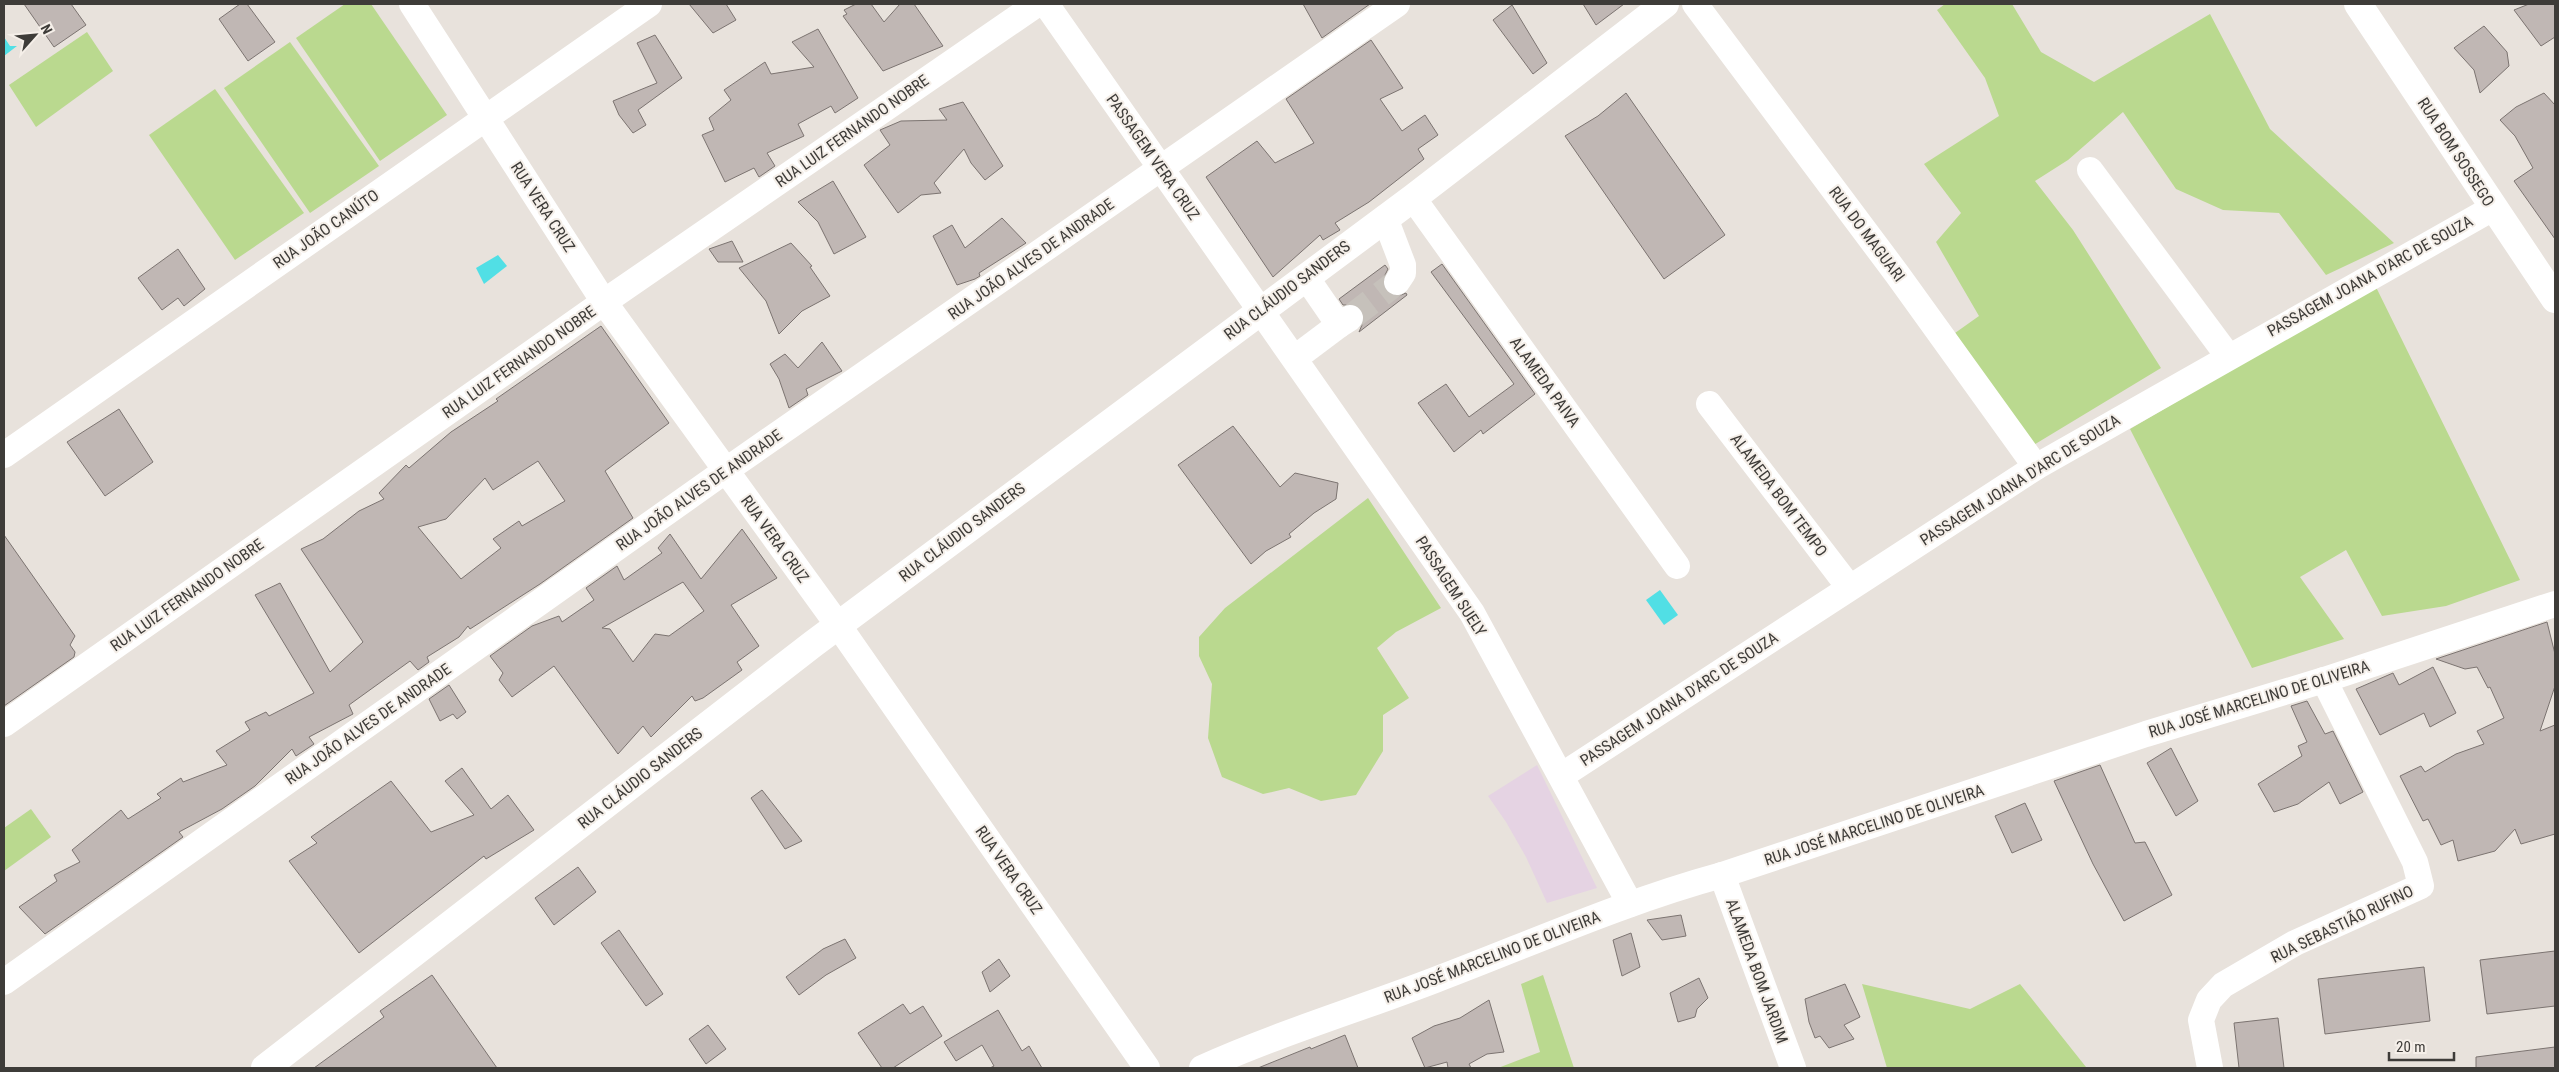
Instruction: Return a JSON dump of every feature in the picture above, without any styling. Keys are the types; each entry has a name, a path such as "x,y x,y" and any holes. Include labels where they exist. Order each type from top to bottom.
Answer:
{"main road":[{"name":"RUA CLÁUDIO SANDERS","path":"265,1068 838,625 1412,198 1665,4"},
{"name":"RUA BOM SOSSEGO","path":"2358,4 2493,208 2551,285"}],"street":[{"name":"RUA VERA CRUZ","path":"412,4 604,302 838,625 1147,1068"},
{"name":"RUA JOÃO CANÚTO","path":"4,455 649,4"},
{"name":"RUA LUIZ FERNANDO NOBRE","path":"4,724 604,302 1037,4"},
{"name":"PASSAGEM VERA CRUZ","path":"1046,4 1261,310"},
{"name":"RUA JOÃO ALVES DE ANDRADE","path":"4,982 726,471 1397,4"},
{"name":"RUA DO MAGUARI","path":"1695,4 1897,274 2036,467"},
{"path":"2090,170 2228,356"},
{"name":"ALAMEDA PAIVA","path":"1412,198 1677,566"},
{"name":"PASSAGEM JOANA D'ARC DE SOUZA","path":"1561,776 2036,467 2228,356 2493,208"},
{"path":"1385,218 1403,265 1403,273 1397,282"},
{"path":"1295,358 1344,322 1306,277"},
{"name":"PASSAGEM SUELY","path":"1261,310 1472,613 1630,904"},
{"name":"ALAMEDA BOM TEMPO","path":"1709,404 1849,587"},
{"name":"RUA JOSÉ MARCELINO DE OLIVEIRA","path":"1202,1068 1243,1060 1434,981 1668,889 1722,875 2146,734 2324,680 2555,604"},
{"name":"RUA SEBASTIÃO RUFINO","path":"2210,1068 2201,1020 2209,1000 2223,985 2295,943 2421,886 2415,862 2324,680"},
{"name":"ALAMEDA BOM JARDIM","path":"1722,875 1793,1068"}],"shaded area":[{"path":"1537,765 1597,888 1547,903 1526,857 1506,822 1488,796"}],"green space":[{"path":"345,4 371,4 447,115 380,161 296,38"},
{"path":"1945,4 2012,4 2041,52 2094,82 2210,14 2270,129 2394,243 2326,275 2279,213 2223,210 2176,189 2123,112 2068,160 2035,181 2073,230 2161,368 2032,446 1955,333 1979,316 1936,242 1961,213 1924,164 1999,116 1985,78 1937,10"},
{"path":"87,32 113,71 36,127 9,85"},
{"path":"290,42 379,166 310,213 224,88"},
{"path":"215,89 304,213 235,260 149,135"},
{"path":"2375,285 2520,580 2446,606 2382,616 2346,550 2300,577 2344,639 2252,668 2130,429"},
{"path":"1368,498 1441,608 1396,632 1377,648 1409,698 1383,715 1383,751 1356,795 1321,801 1289,788 1263,794 1222,777 1208,738 1212,684 1199,656 1199,637 1225,608"},
{"path":"31,809 51,837 4,871 4,828"},
{"path":"1543,975 1574,1068 1498,1068 1540,1052 1521,984"},
{"path":"1862,984 1970,1009 2020,984 2086,1067 1887,1068"}],"water":[{"path":"4,37 10,46 17,46 4,56"},
{"path":"498,255 507,266 484,284 476,268"},
{"path":"1660,590 1678,615 1664,625 1646,600"}],"building":[{"path":"24,4 71,4 86,25 54,47"},
{"path":"240,4 247,4 275,42 248,61 219,19"},
{"path":"689,4 726,4 736,20 713,33"},
{"path":"856,4 871,4 884,22 900,4 914,4 943,46 883,71 843,16 847,14 844,10"},
{"path":"1303,4 1370,4 1322,38"},
{"path":"1583,4 1624,4 1596,25"},
{"path":"2529,4 2555,4 2555,37 2541,46 2514,10"},
{"path":"1512,5 1547,63 1533,74 1493,20"},
{"path":"2484,26 2507,52 2509,66 2480,93 2474,70 2454,48"},
{"path":"818,29 858,98 835,113 831,106 798,124 804,136 767,153 775,166 759,177 754,168 725,182 702,135 714,130 709,118 731,100 724,90 765,62 771,74 814,67 792,42"},
{"path":"655,35 682,78 638,110 646,125 633,133 619,115 613,101 657,83 637,43"},
{"path":"1371,40 1403,88 1380,99 1402,131 1425,115 1438,135 1418,149 1424,159 1369,202 1335,223 1340,230 1323,240 1320,235 1273,277 1206,177 1257,141 1275,163 1314,143 1286,99"},
{"path":"1626,93 1725,235 1664,279 1565,136 1598,116"},
{"path":"2544,93 2555,105 2555,239 2514,181 2533,168 2515,136 2500,120 2516,107"},
{"path":"963,102 1003,166 985,180 971,163 964,149 934,183 941,193 921,195 898,213 864,165 890,145 880,130 901,121 947,120 939,109"},
{"path":"833,181 866,237 834,254 818,222 798,202"},
{"path":"1002,218 1026,243 979,273 980,276 957,285 933,236 952,225 965,248"},
{"path":"732,241 743,262 718,262 709,249"},
{"path":"791,243 812,266 810,267 830,296 802,311 779,334 766,301 739,268"},
{"path":"178,249 205,289 184,306 178,298 162,310 138,278"},
{"path":"1442,264 1535,394 1483,434 1481,430 1454,452 1418,403 1446,384 1469,417 1514,384 1431,272"},
{"path":"1385,265 1388,269 1382,281 1384,289 1396,297 1406,293 1407,295 1359,332 1365,318 1363,310 1356,305 1343,305 1339,299"},
{"path":"601,326 669,423 605,471 633,518 540,584 470,629 468,626 459,637 427,657 429,662 418,670 410,661 349,705 353,714 309,737 314,744 296,756 292,749 255,786 222,809 179,832 183,837 45,934 19,907 57,881 54,875 80,862 72,850 121,810 128,819 161,798 157,794 181,778 183,782 227,765 216,751 250,730 245,722 266,712 269,716 314,693 255,595 280,583 330,672 363,642 301,549 323,539 359,511 384,499 379,493 406,465 409,468 451,432 498,401 496,399","holes":["538,461 565,501 522,526 519,521 493,539 501,548 461,579 418,527 446,519 485,478 493,490"]},
{"path":"822,342 842,371 806,389 808,395 789,408 779,379 770,364 785,354 798,368"},
{"path":"119,409 153,462 105,496 67,442"},
{"path":"1233,426 1280,487 1295,473 1338,483 1336,499 1314,513 1289,534 1291,537 1266,551 1251,564 1178,465"},
{"path":"742,529 777,578 731,605 759,646 737,662 742,670 703,698 695,701 692,696 651,737 643,726 618,754 554,666 512,697 499,680 503,673 490,656 532,626 559,616 562,622 594,600 586,588 617,566 624,580 662,553 658,548 670,534 701,579","holes":["683,582 704,611 669,636 655,634 633,662 610,629 602,628"]},
{"path":"4,535 75,636 70,645 75,652 74,657 4,706"},
{"path":"2547,622 2555,654 2555,686 2540,731 2555,725 2555,834 2521,844 2515,829 2495,851 2458,861 2453,840 2441,845 2428,819 2423,821 2400,776 2421,766 2425,772 2456,754 2484,744 2477,731 2504,718 2490,687 2488,688 2477,667 2465,669 2436,659"},
{"path":"2433,667 2456,713 2430,727 2424,713 2380,735 2356,689 2393,673 2399,685"},
{"path":"449,685 466,712 457,719 453,714 440,721 429,699"},
{"path":"2307,701 2325,734 2333,731 2363,792 2340,804 2329,782 2298,804 2274,812 2258,784 2302,756 2298,746 2307,742 2291,706"},
{"path":"2171,748 2198,801 2176,816 2147,763"},
{"path":"2100,765 2135,843 2145,842 2172,895 2124,921 2093,864 2054,781"},
{"path":"462,768 491,809 508,795 534,830 486,859 484,856 359,953 289,861 317,843 311,837 391,781 431,832 474,815 445,781"},
{"path":"762,790 802,841 785,849 751,798"},
{"path":"2025,803 2042,840 2012,853 1995,816"},
{"path":"578,867 596,892 554,925 535,898"},
{"path":"1681,915 1686,936 1662,940 1647,920"},
{"path":"619,930 663,994 646,1006 601,943"},
{"path":"1631,933 1640,967 1622,976 1613,940"},
{"path":"845,939 856,958 826,975 799,995 786,977 823,949"},
{"path":"2555,951 2555,1006 2487,1014 2480,960"},
{"path":"999,959 1010,976 990,992 982,972"},
{"path":"2424,967 2430,1021 2325,1034 2318,979"},
{"path":"432,975 497,1068 314,1068 384,1017 380,1011"},
{"path":"1699,978 1708,998 1697,1009 1695,1017 1678,1022 1670,993"},
{"path":"1845,984 1860,1017 1844,1025 1854,1039 1829,1048 1820,1036 1815,1038 1809,1022 1805,999"},
{"path":"1489,1000 1504,1052 1487,1054 1469,1064 1471,1068 1448,1068 1447,1062 1425,1068 1412,1038 1434,1026 1460,1018"},
{"path":"903,1004 910,1014 923,1006 942,1036 893,1068 882,1068 858,1033"},
{"path":"998,1010 1022,1051 1029,1046 1042,1068 990,1068 994,1066 982,1045 956,1061 944,1042"},
{"path":"2278,1018 2284,1068 2239,1068 2234,1023"},
{"path":"708,1025 726,1049 706,1064 689,1039"},
{"path":"1345,1035 1358,1068 1258,1068 1310,1047 1311,1049"},
{"path":"2555,1047 2555,1068 2476,1068 2476,1057"}],"tunnel":[{"path":"1350,318 1397,282"}]}
